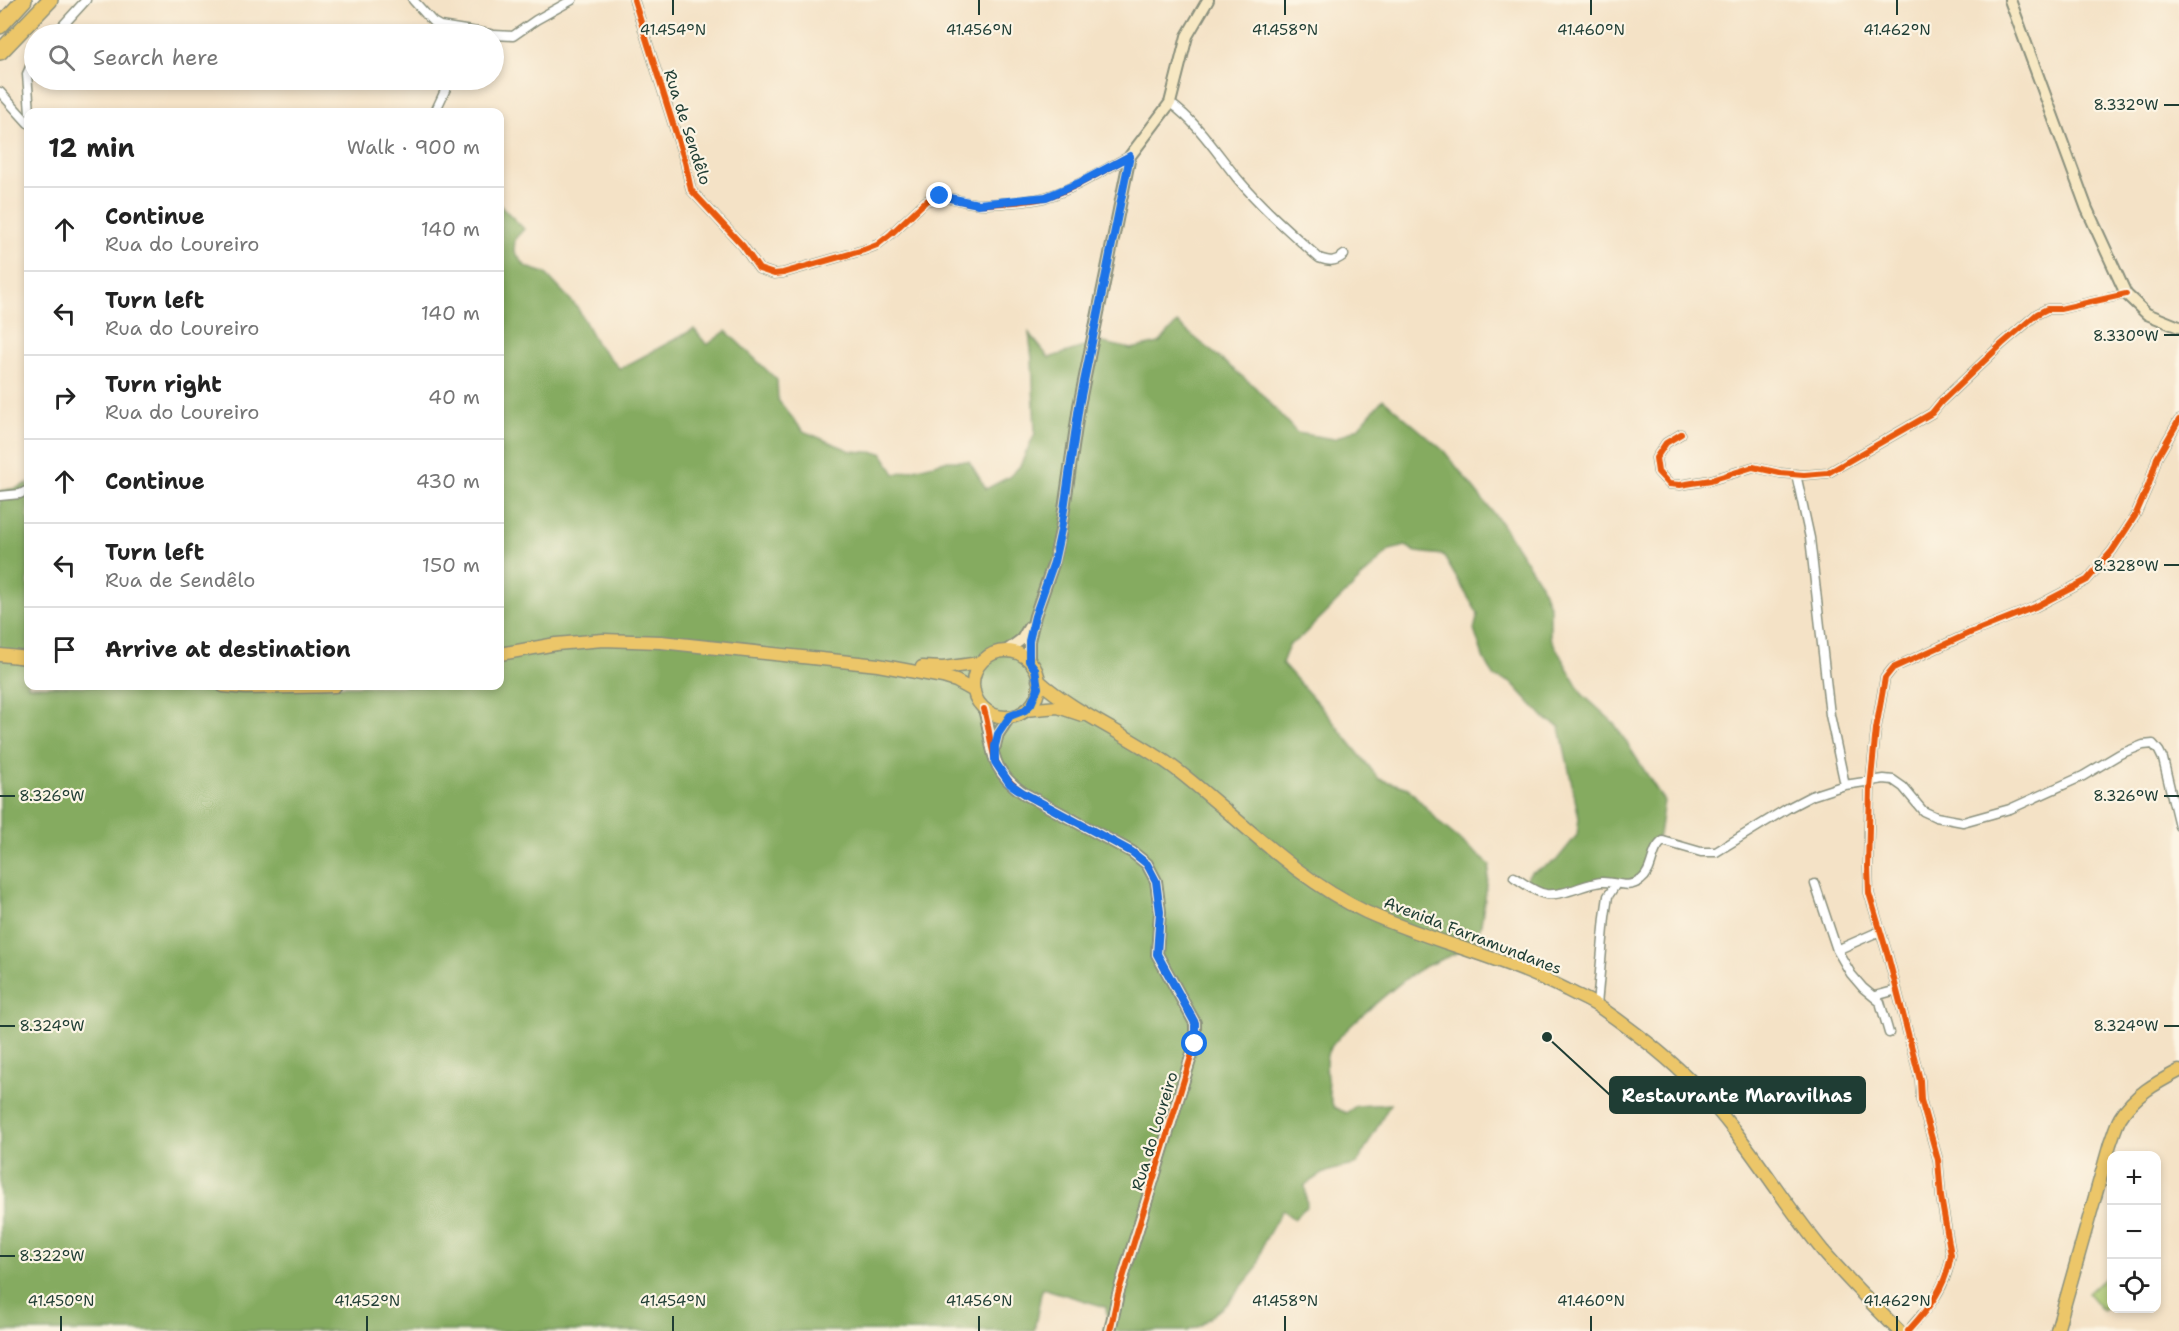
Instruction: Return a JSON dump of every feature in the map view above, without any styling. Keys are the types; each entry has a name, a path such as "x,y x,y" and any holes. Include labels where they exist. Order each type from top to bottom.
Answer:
{"highway":[{"path":"0,26 24,0"},
{"path":"27,24 50,0"},
{"path":"0,52 24,27"}],"main road":[{"path":"504,653 556,644 615,640 661,642 878,665 943,668 980,663"},
{"path":"1025,710 1036,697 1038,680 1035,669 1029,661 1014,652 1006,651 987,656 975,671 974,691 977,701 984,708 1001,716 1010,716 1025,710 1058,708 1101,721"},
{"path":"0,655 24,658"},
{"path":"878,665 943,677 974,691"},
{"path":"1038,680 1101,721"},
{"name":"Avenida Farramundanes","path":"1101,721 1176,769 1279,856 1340,898 1399,926 1538,975 1597,1005 1662,1054 1695,1085 1728,1122 1822,1249 1856,1288 1897,1328"},
{"path":"2056,1331 2110,1144 2120,1118 2137,1096 2179,1071"}],"street":[{"path":"65,24 86,0"},
{"path":"413,0 436,24"},
{"path":"504,36 513,36 572,0"},
{"name":"Rua de Sendêlo","path":"634,0 685,162 691,190 742,246 759,269 766,273 783,273 877,245 926,201 935,198 950,198 978,204 1046,197 1079,183 1130,156"},
{"path":"1029,661 1029,641 1035,616 1049,579 1061,530 1079,406 1130,156 1170,103 1187,36 1208,0"},
{"path":"2010,0 2087,209 2126,294 2147,314 2179,327"},
{"path":"28,90 30,108"},
{"path":"437,108 445,90"},
{"path":"1,93 24,119"},
{"path":"1170,103 1185,114 1238,180 1264,208 1319,258 1328,262 1344,255"},
{"path":"1682,434 1666,443 1656,458 1658,472 1669,484 1680,485 1711,480 1753,467 1796,474 1827,473 1932,413 2002,344 2037,314 2047,309 2060,309 2126,294"},
{"path":"1912,1326 1939,1293 1948,1270 1950,1256 1937,1152 1921,1100 1920,1080 1869,892 1871,781 1880,701 1885,678 1893,668 2035,607 2087,580 2112,551 2135,516 2157,458 2179,420"},
{"path":"1796,474 1810,538 1830,715 1845,785"},
{"path":"0,496 24,492"},
{"path":"1006,651 1022,639 1035,616"},
{"name":"Rua do Loureiro","path":"984,708 991,752 1010,784 1132,852 1147,864 1156,881 1160,912 1157,954 1195,1023 1195,1044 1118,1294 1110,1331"},
{"path":"995,762 998,734 1010,716"},
{"path":"1514,877 1533,889 1547,894 1602,882 1630,886 1643,879 1651,865 1657,846 1663,841 1701,852 1716,852 1811,796 1845,785 1871,781 1893,780 1903,787 1923,811 1936,817 1963,822 2010,808 2083,776 2120,754 2152,744 2159,750 2163,759 2179,826"},
{"path":"1597,1005 1608,896 1616,884"},
{"path":"1815,884 1837,950 1851,974 1880,1002 1889,1033"},
{"path":"1837,950 1880,931"},
{"path":"1875,996 1897,990"}],"green space":[{"path":"504,209 524,229 515,239 514,251 526,267 545,273 577,307 597,344 620,369 694,329 707,345 726,331 777,380 778,400 803,431 851,451 882,453 895,474 945,461 969,461 986,489 1009,477 1020,466 1035,433 1029,333 1049,358 1099,342 1131,349 1159,343 1177,323 1255,387 1297,433 1334,439 1358,428 1383,399 1444,451 1501,523 1541,584 1550,608 1550,637 1582,694 1614,723 1664,801 1659,835 1651,846 1642,873 1633,880 1547,892 1531,885 1526,879 1530,873 1556,861 1577,835 1579,818 1560,727 1545,719 1512,683 1495,677 1484,660 1474,630 1478,614 1443,555 1416,552 1406,546 1390,550 1301,637 1289,645 1282,663 1322,708 1379,779 1408,788 1442,825 1490,865 1481,924 1474,945 1415,972 1372,1006 1333,1044 1328,1052 1326,1072 1333,1107 1346,1113 1356,1106 1390,1104 1357,1164 1325,1173 1305,1185 1307,1206 1294,1219 1282,1210 1263,1244 1257,1268 1228,1303 1199,1326 1187,1331 1109,1331 1106,1307 1042,1288 1034,1331 0,1331 0,491 24,485 24,690 504,690"},
{"path":"2107,1276 2107,1307 2103,1311 2088,1293"}],"cycle path":[{"path":"634,0 685,162 691,190 743,246 759,269 774,274 877,245 926,201 949,198 986,204 1040,199 1078,184 1130,156"},
{"path":"1681,434 1666,443 1656,458 1658,472 1669,484 1680,485 1711,480 1753,467 1804,475 1828,473 1932,413 2002,344 2037,314 2047,309 2060,309 2126,294"},
{"path":"1908,1331 1936,1296 1949,1267 1951,1255 1941,1197 1938,1160 1921,1100 1920,1080 1869,893 1870,788 1876,729 1885,678 1893,668 2035,607 2087,580 2112,551 2135,516 2157,458 2179,420"},
{"path":"984,709 994,756 998,766 1012,784 1025,794 1132,852 1147,864 1156,881 1160,912 1157,954 1195,1023 1195,1044 1118,1294 1110,1331"}],"place":[{"name":"Restaurante Maravilhas","path":"1547,1037"}],"route":[{"path":"940,196 978,204 1032,200 1046,197 1079,183 1130,156 1079,406 1061,530 1054,562 1035,616 1029,641 1029,661 1035,669 1038,680 1036,697 1025,710 1010,716 998,734 995,762 1010,784 1132,852 1147,864 1156,881 1160,912 1157,954 1195,1023 1195,1044"}]}
